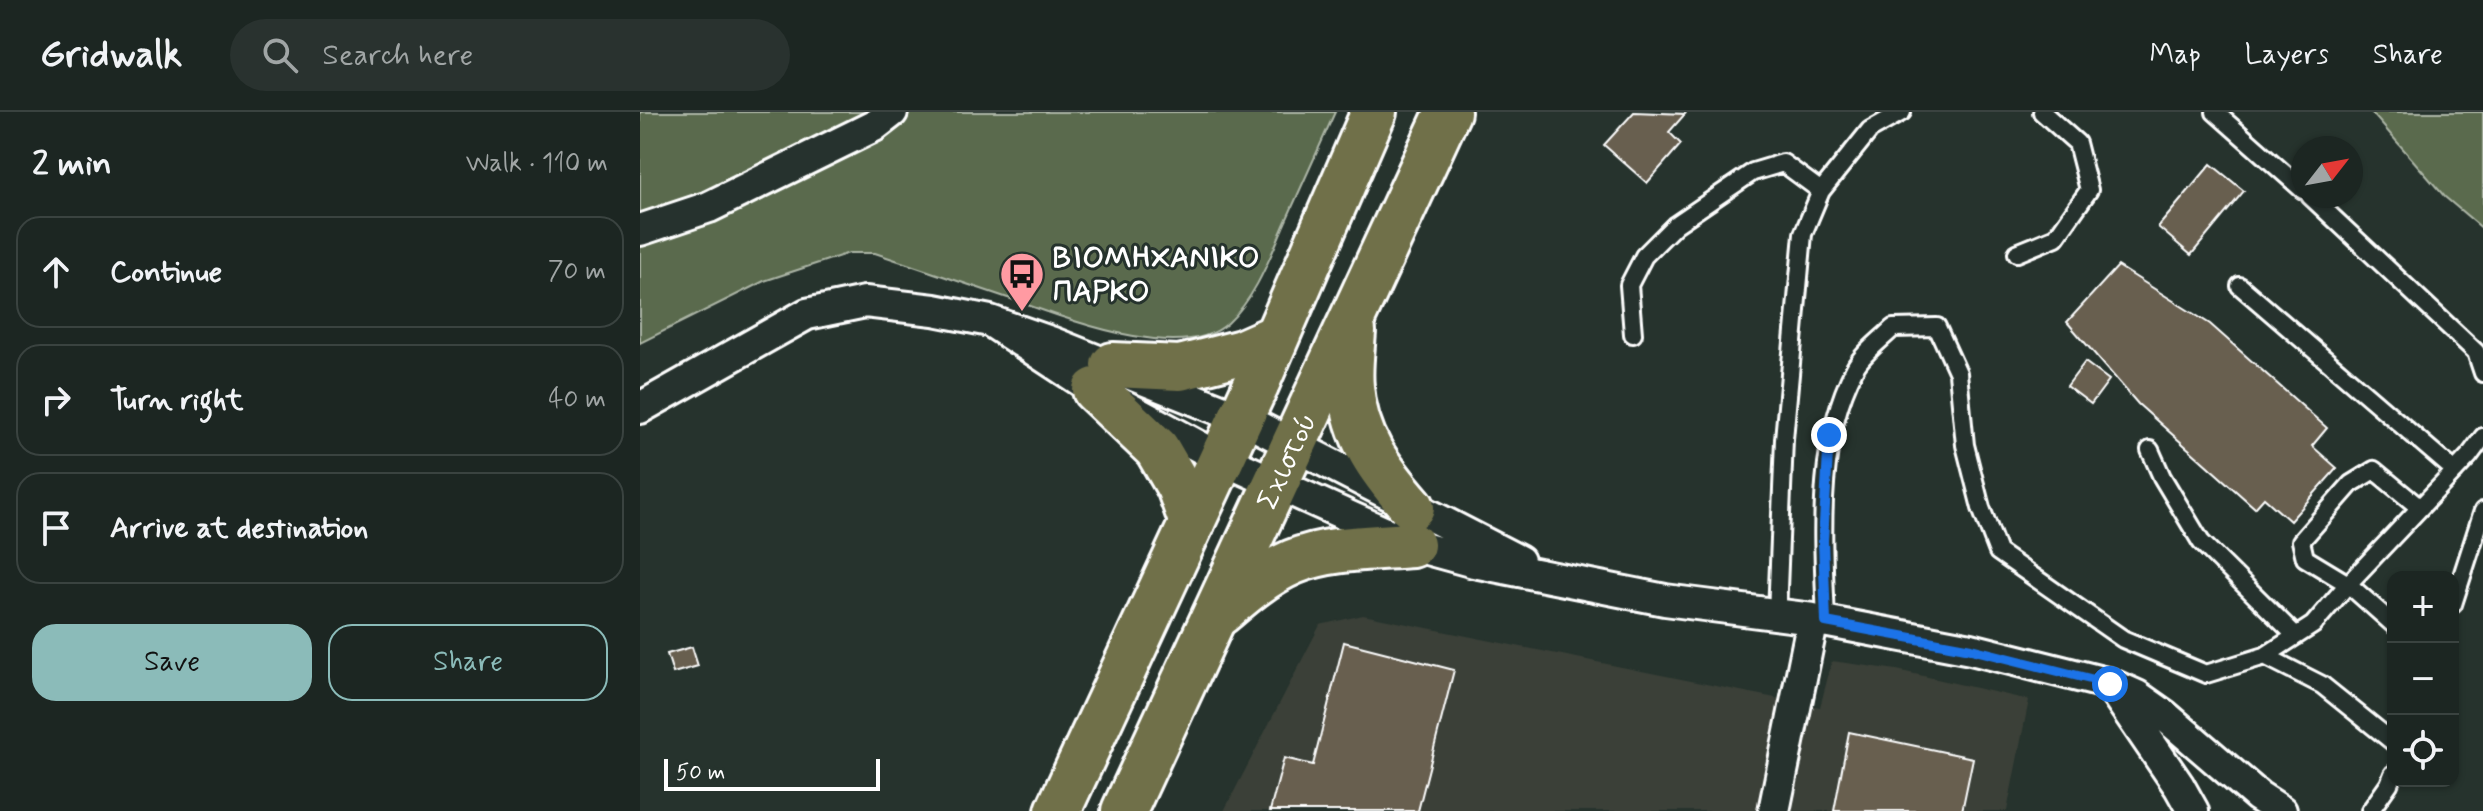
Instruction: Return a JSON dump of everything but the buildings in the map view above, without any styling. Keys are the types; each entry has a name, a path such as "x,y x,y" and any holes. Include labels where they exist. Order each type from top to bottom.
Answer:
{"main road":[{"name":"Σχιστού","path":"1058,811 1241,418 1374,112"},
{"name":"Σχιστού","path":"1124,811 1448,112"},
{"path":"1212,620 1252,585 1294,562 1412,526 1361,432 1351,388 1354,314"},
{"path":"1192,523 1179,487 1157,449 1104,378 1180,368 1242,352 1276,337"}],"street":[{"path":"640,230 709,207 874,126 892,112"},
{"path":"640,408 807,314 865,302 934,310 990,321 1104,378 1222,459 1276,484 1412,526 1552,579 1665,600 1820,620 1971,649 2110,684 2137,696 2164,715 2258,796 2281,811"},
{"path":"1104,378 1241,418 1294,443 1412,526"},
{"path":"1774,811 1820,620"},
{"path":"2110,684 2193,811"}],"lane":[{"path":"1777,614 1784,439 1803,234 1821,191 1870,130 1902,112"},
{"path":"2017,253 2056,237 2089,190 2077,143 2042,112"},
{"path":"2215,112 2291,179"},
{"path":"1633,334 1629,285 1644,256 1675,225 1753,172 1783,163 1821,191"},
{"path":"2323,208 2476,352 2483,373"},
{"path":"2240,286 2455,471"},
{"path":"1820,620 1829,435 1856,366 1893,328 1937,327 1958,373 1965,445 1981,508 1998,552 2123,639 2206,674 2265,656 2313,625 2483,437"},
{"path":"2150,450 2162,477 2201,542 2296,636"},
{"path":"2387,619 2348,584 2305,558 2301,541 2351,484 2374,470 2420,508"},
{"path":"2459,585 2483,511"},
{"path":"2265,656 2322,685 2387,737"},
{"path":"2370,811 2387,787"}],"shaded area":[{"path":"1363,615 1820,707 1832,661 1897,670 2029,700 2007,811 1224,811 1320,625"}],"green space":[{"path":"640,112 1335,112 1254,289 1228,323 1207,335 1180,340 1117,333 875,253 849,253 764,281 640,343"},
{"path":"2371,112 2483,112 2483,229 2445,197"}],"place":[{"name":"ΒΙΟΜΗΧΑΝΙΚΟ ΠΑΡΚΟ","path":"1022,313"}],"route":[{"path":"1829,435 1823,541 1826,622 1971,649 2110,684"}]}
